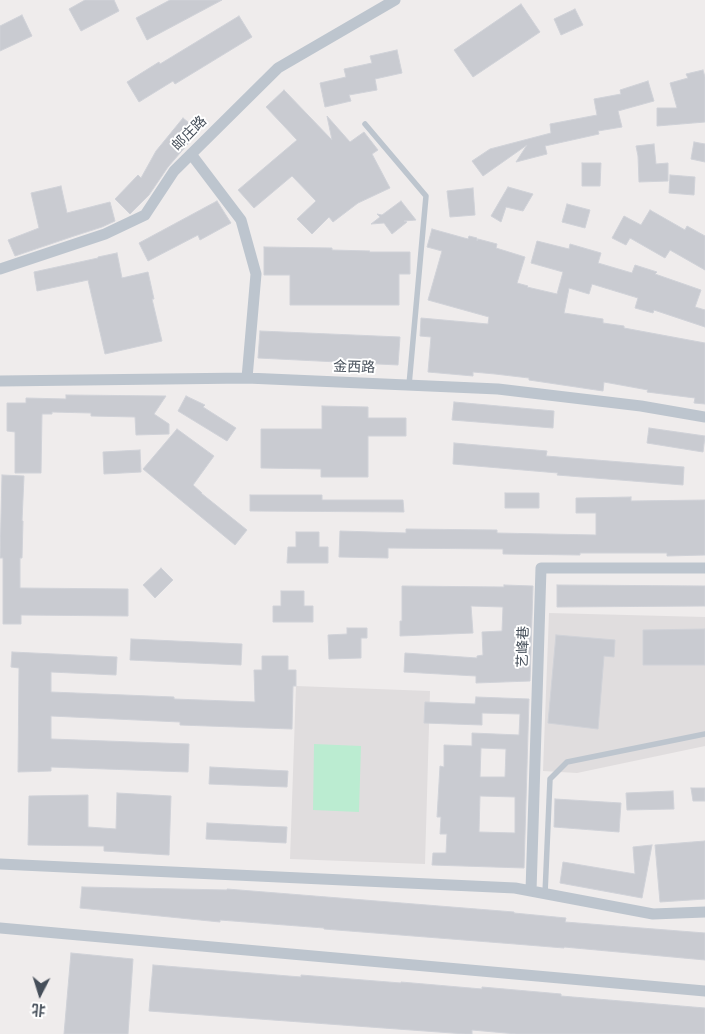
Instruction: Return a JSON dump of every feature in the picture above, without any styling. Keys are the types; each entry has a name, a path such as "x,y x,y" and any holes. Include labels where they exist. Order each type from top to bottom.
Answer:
{"street":[{"name":"邮庄路","path":"0,269 105,234 145,215 174,171 278,68 395,0"},
{"path":"191,154 241,220 256,274 247,378"},
{"name":"金西路","path":"0,381 247,378 498,389 641,406 705,416"},
{"name":"艺峰巷","path":"532,891 541,568 705,568"},
{"path":"0,864 515,888 654,914 705,912"},
{"path":"0,928 705,991"}],"lane":[{"path":"365,124 426,196 409,385"},
{"path":"545,894 550,779 567,762 705,734"}],"shaded area":[{"path":"549,613 705,617 705,746 577,773 543,771"},
{"path":"296,686 430,691 425,864 290,859"}],"green space":[{"path":"314,744 361,746 359,812 313,810"}],"building":[{"path":"85,0 114,0 119,11 81,31 69,9"},
{"path":"170,0 222,0 147,40 136,18"},
{"path":"521,4 540,32 473,77 454,50"},
{"path":"575,9 583,25 561,35 554,19"},
{"path":"22,15 32,36 0,51 0,26"},
{"path":"239,16 252,37 175,84 173,81 139,102 127,82"},
{"path":"397,50 402,73 375,79 377,90 349,95 351,101 325,107 320,83 346,77 344,69 372,63 370,56"},
{"path":"703,70 705,77 705,122 657,126 657,108 677,108 670,83 688,78 686,74"},
{"path":"648,81 654,101 618,111 622,127 598,131 599,134 545,146 547,154 516,162 527,145 483,176 472,161 490,149 551,133 550,124 597,115 594,99 621,94 620,90"},
{"path":"284,90 332,140 327,116 350,142 364,132 378,150 372,154 390,188 358,203 333,222 329,217 312,234 297,219 316,201 292,176 254,208 238,190 297,140 266,107"},
{"path":"183,118 199,131 168,167 149,195 130,214 115,199 138,175 141,178 156,151"},
{"path":"694,142 705,144 705,162 691,159"},
{"path":"654,144 656,164 668,163 668,181 639,182 636,146"},
{"path":"582,163 601,163 600,186 582,186"},
{"path":"670,175 695,177 694,195 669,193"},
{"path":"61,186 67,213 110,202 115,221 15,256 8,240 39,228 31,193"},
{"path":"508,187 533,194 523,211 506,207 501,222 491,216"},
{"path":"473,188 475,215 450,217 447,191"},
{"path":"217,201 231,223 200,240 198,235 148,261 139,243"},
{"path":"401,201 416,220 404,221 407,222 392,234 384,223 371,224 380,217 377,214 382,215"},
{"path":"567,204 590,210 585,228 562,222"},
{"path":"650,210 685,230 687,226 705,236 705,270 670,250 665,258 630,238 626,245 612,238 624,216 641,225"},
{"path":"432,229 468,239 469,236 477,238 477,241 478,239 497,244 496,248 525,257 517,283 557,294 563,272 531,263 537,241 569,249 570,244 601,253 598,263 632,273 635,265 701,290 695,307 705,310 705,327 654,310 653,313 635,308 638,298 592,284 589,294 569,288 564,313 603,319 603,323 624,326 624,328 705,343 705,404 694,403 695,398 647,392 648,390 604,382 603,391 495,374 473,372 473,376 428,372 431,337 420,336 421,318 488,324 489,317 428,300 442,251 427,247"},
{"path":"264,247 410,252 410,274 399,274 399,305 290,305 290,275 264,275"},
{"path":"117,253 122,278 148,272 162,341 105,354 88,280 37,291 34,272"},
{"path":"260,331 400,337 398,365 258,358"},
{"path":"66,395 166,396 154,414 169,424 169,434 136,435 135,417 91,416 91,413 52,412 52,414 42,414 41,473 15,473 15,432 7,431 7,403 26,403 26,398 66,399"},
{"path":"186,396 205,405 203,407 236,428 227,441 178,411"},
{"path":"454,402 554,411 553,428 452,420"},
{"path":"322,406 368,407 368,418 406,418 406,436 368,436 368,477 321,477 321,469 261,468 261,429 322,429"},
{"path":"649,428 705,436 703,452 647,443"},
{"path":"177,429 214,456 193,485 247,530 235,545 143,469"},
{"path":"454,443 547,451 546,456 684,467 683,485 453,464"},
{"path":"140,450 141,472 104,474 103,452"},
{"path":"2,475 24,476 20,588 128,589 128,616 21,615 21,624 3,624 3,558 0,558"},
{"path":"505,493 539,493 539,508 505,508"},
{"path":"250,495 322,495 322,500 403,500 404,512 250,511"},
{"path":"631,497 631,501 705,500 705,555 667,556 667,553 503,554 503,549 388,548 388,558 339,557 340,531 406,533 406,529 497,530 497,533 596,535 596,513 576,513 576,498"},
{"path":"296,532 319,532 319,547 328,547 328,563 287,563 288,547 296,547"},
{"path":"161,568 173,580 155,598 143,585"},
{"path":"504,585 533,586 530,681 476,683 476,676 404,672 405,653 477,658 477,656 483,655 482,632 502,631 503,607 471,606 473,633 400,636 402,586 504,587"},
{"path":"557,585 705,586 705,606 557,607"},
{"path":"281,591 304,591 304,606 313,606 313,622 273,622 273,606 281,606"},
{"path":"347,628 367,628 367,638 361,638 361,658 329,659 328,635 347,634"},
{"path":"705,629 705,665 643,665 643,630"},
{"path":"556,635 615,640 614,657 604,656 598,729 548,723"},
{"path":"131,639 242,644 241,665 130,660"},
{"path":"12,652 117,657 116,675 51,672 51,692 255,702 254,670 262,670 262,656 288,656 288,670 296,670 296,686 293,686 292,729 180,725 180,722 51,716 51,739 189,744 188,772 51,767 51,771 18,772 19,668 11,667"},
{"path":"476,697 529,699 524,868 432,865 433,853 446,853 447,834 440,834 441,817 437,817 440,766 444,767 444,745 472,746 472,733 519,735 520,714 482,713 482,725 424,723 425,702 475,704","holes":["481,748 506,749 505,777 480,777","480,796 515,797 515,833 479,832"]},
{"path":"210,767 288,771 287,787 209,784"},
{"path":"691,788 705,788 705,801 693,801"},
{"path":"673,791 674,809 627,810 626,793"},
{"path":"117,793 171,796 169,855 104,851 104,846 28,845 29,796 88,795 88,827 116,829"},
{"path":"555,799 621,803 619,832 554,827"},
{"path":"207,823 287,827 286,843 206,839"},
{"path":"705,841 705,899 660,902 655,845"},
{"path":"652,845 642,898 560,883 563,862 635,874 633,847"},
{"path":"82,887 227,889 514,912 566,918 565,922 705,933 705,960 324,928 220,920 220,922 80,908"},
{"path":"71,953 133,959 128,1034 64,1034"},
{"path":"153,965 301,977 301,975 482,989 482,987 561,994 561,996 705,1008 705,1034 517,1034 472,1030 472,1034 466,1034 149,1011"}]}
